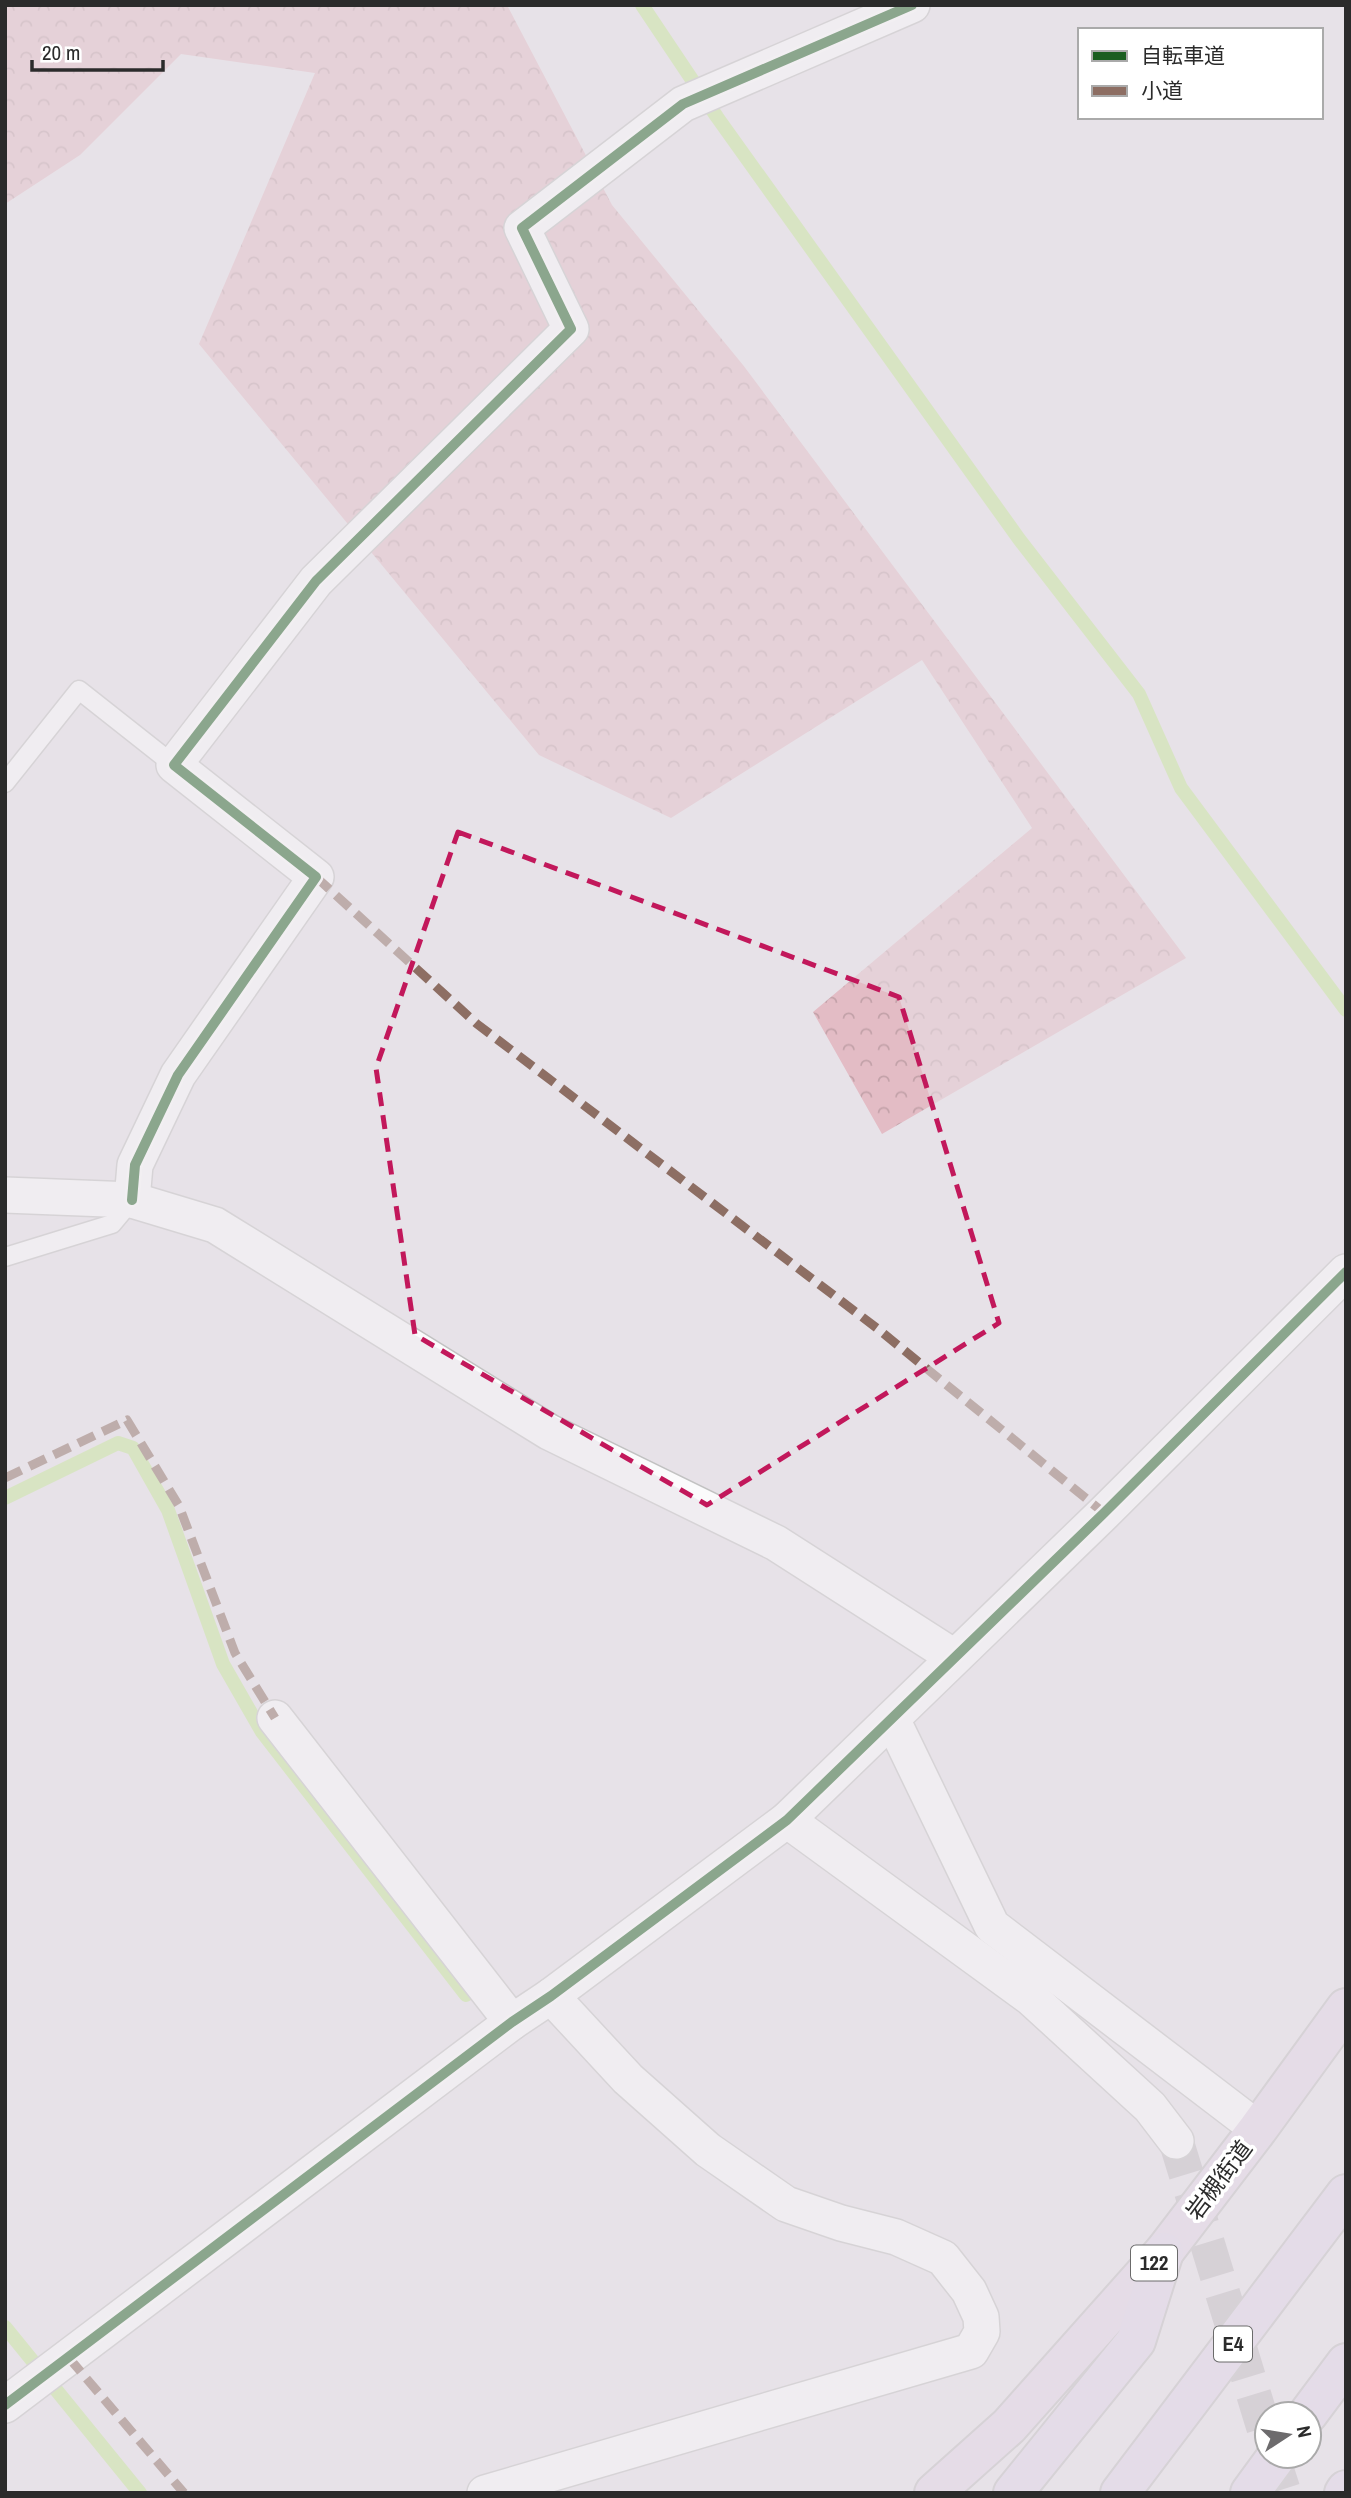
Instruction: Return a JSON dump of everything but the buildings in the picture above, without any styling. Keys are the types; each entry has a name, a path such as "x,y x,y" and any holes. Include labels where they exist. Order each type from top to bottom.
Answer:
{"highway":[{"name":"岩槻街道","path":"934,2493 1009,2426 1164,2252 1346,2008"},
{"name":"E4","path":"1120,2493 1346,2194"},
{"path":"1013,2493 1136,2341 1164,2252"},
{"path":"1318,2400 1346,2363"},
{"path":"1250,2493 1267,2470"}],"street":[{"path":"132,1200 135,1166 178,1076 316,877 174,765 316,581 571,329 522,228 683,104 912,5"},
{"path":"5,1195 132,1200 215,1225 549,1432 776,1543 954,1657"},
{"path":"5,2405 512,2022 551,1996 787,1820 1104,1513 1346,1272"},
{"path":"275,1718 512,2022"},
{"path":"892,1719 992,1926 1258,2129"},
{"path":"787,1820 1031,1998 1150,2107 1176,2141"},
{"path":"485,2493 971,2351 982,2332 981,2317 969,2291 943,2258 896,2237 841,2223 786,2203 708,2150 628,2079 551,1996"}],"lane":[{"path":"5,783 79,690 174,765"},
{"path":"5,1257 112,1224 132,1200"}],"highlighted area":[{"path":"458,832 899,997 999,1323 707,1505 415,1335 376,1068"}],"green space":[{"path":"5,5 507,5 612,205 743,365 1186,958 882,1134 813,1012 1032,828 922,660 671,818 539,755 199,344 315,73 181,54 80,155 5,204"}],"waterway":[{"path":"642,5 717,117 1019,539 1139,694 1181,788 1346,1010"},
{"path":"5,1498 118,1443 133,1448 168,1510 223,1664 262,1732 466,1995"},
{"path":"5,2327 140,2493"}],"tunnel":[{"path":"1176,2141 1255,2400"},
{"path":"1277,2470 1284,2493"}],"marked path":[{"path":"316,877 477,1024 878,1329 1104,1513"},
{"path":"5,1478 127,1420 179,1506 235,1653 275,1718"},
{"path":"69,2358 184,2493"}],"cycle path":[{"path":"132,1200 135,1165 178,1075 316,877 174,765 316,581 571,329 522,228 683,104 912,5"},
{"path":"5,2405 512,2022 551,1996 787,1820 1104,1513 1346,1272"}]}
